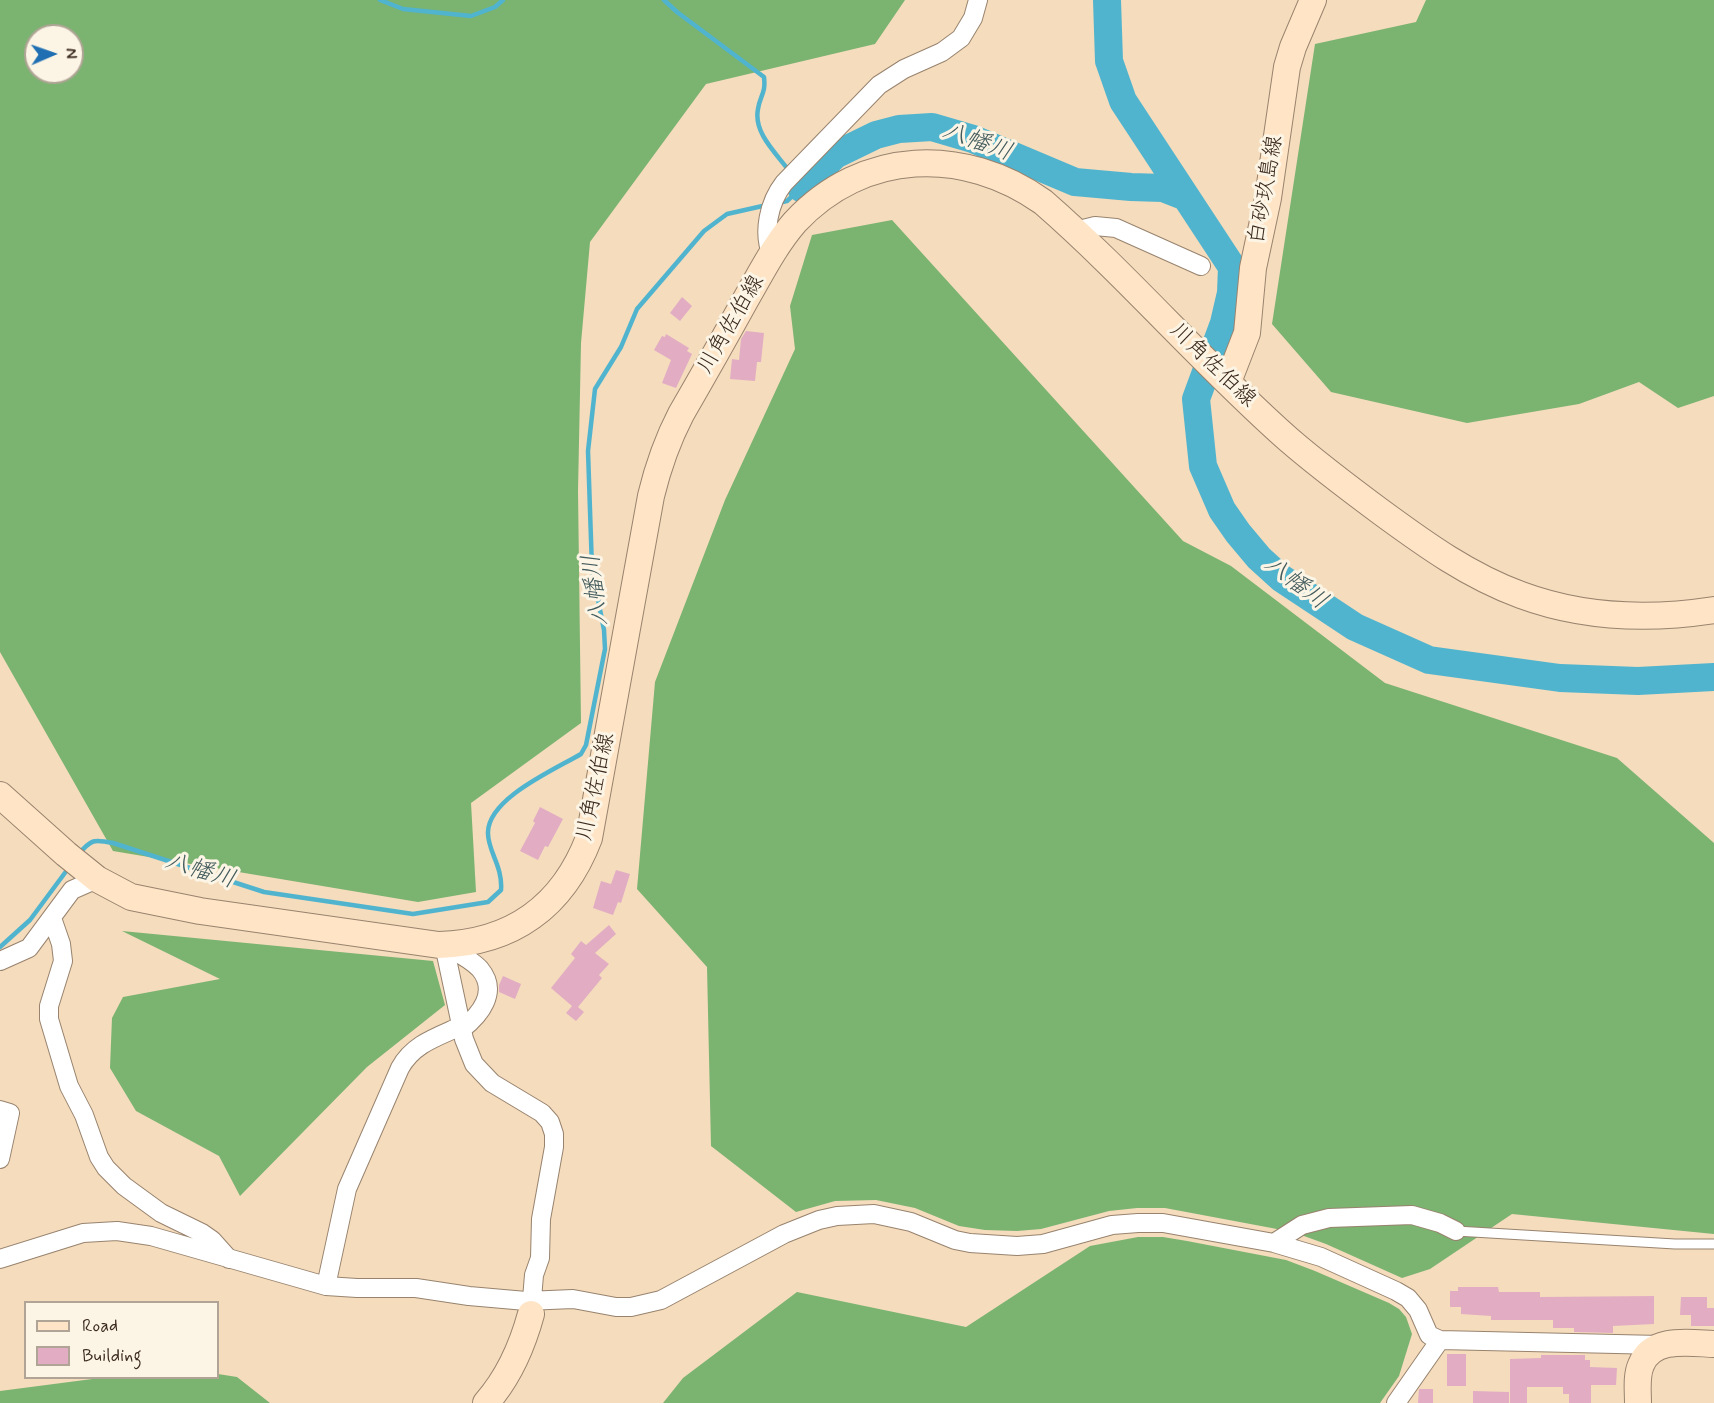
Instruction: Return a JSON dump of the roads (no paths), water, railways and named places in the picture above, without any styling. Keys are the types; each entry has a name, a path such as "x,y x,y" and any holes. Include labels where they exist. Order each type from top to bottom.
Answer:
{"main road":[{"name":"白砂玖島線","path":"1227,381 1247,333 1253,268 1268,198 1287,67 1313,0"},
{"name":"川角佐伯線","path":"0,795 82,868 131,897 200,911 421,944 444,945 475,942 524,922 558,892 574,871 593,820 651,496 658,467 681,414 772,255 795,223 824,197 858,177 915,163 954,164 973,168 1001,177 1027,190 1075,231 1287,438 1342,483 1447,560 1497,586 1550,604 1604,614 1660,616 1714,610"},
{"path":"486,1403 512,1366 531,1307"},
{"path":"1638,1403 1638,1377 1641,1364 1649,1353 1660,1345 1674,1343 1714,1344"}],"street":[{"path":"772,255 766,234 780,189 879,85 897,73 942,52 961,38 973,18 978,0"},
{"path":"1075,231 1095,226 1116,228 1201,266"},
{"path":"0,961 29,948 72,890 82,868"},
{"path":"52,918 61,944 63,961 49,1006 49,1019 69,1086 84,1115 99,1157 106,1168 124,1186 161,1213 202,1233 229,1259"},
{"path":"444,945 468,1052 482,1074 503,1091 542,1113 550,1122 555,1134 541,1219 540,1258 534,1275 531,1307"},
{"path":"326,1286 347,1189 406,1057 415,1048 461,1028 477,1016 485,1006 488,993 486,981 480,969 444,945"},
{"path":"0,1110 10,1113 0,1159"},
{"path":"0,1259 83,1233 117,1231 151,1236 326,1286 404,1288 531,1307 561,1299 616,1306 646,1304 676,1294 801,1226 819,1220 856,1214 874,1214 911,1222 955,1240 984,1245 1017,1246 1043,1244 1112,1225 1164,1223 1189,1226 1305,1251 1408,1298 1418,1310 1428,1335 1434,1339 1660,1345"},
{"path":"1274,1243 1302,1225 1315,1220 1341,1217 1412,1215 1433,1220 1456,1231"},
{"path":"1396,1403 1440,1340"}],"lane":[{"path":"1456,1231 1675,1244 1714,1244"}],"waterway":[{"path":"380,0 403,9 471,16 495,7 503,0"},
{"path":"664,0 764,77 764,91 757,118 759,126 767,143 790,172"},
{"name":"八幡川","path":"1107,0 1109,61 1123,101 1232,267 1231,293 1224,323 1196,399 1203,466 1222,510 1259,558 1281,578 1355,627 1429,660 1560,678 1638,681 1714,677"},
{"name":"八幡川","path":"801,188 835,155 876,135 899,129 932,127 973,139 1075,182 1163,188 1186,197"},
{"name":"八幡川","path":"778,203 787,201 801,188 795,179"},
{"name":"八幡川","path":"78,855 90,843 97,841 113,843 264,892 413,914 488,902 501,890 500,873 488,839 491,820 499,808 525,786 581,754 586,745 605,649 604,630 592,569 588,451 595,389 621,347 637,309 704,231 727,214 767,205"},
{"name":"八幡川","path":"0,947 30,920 70,866"}]}
